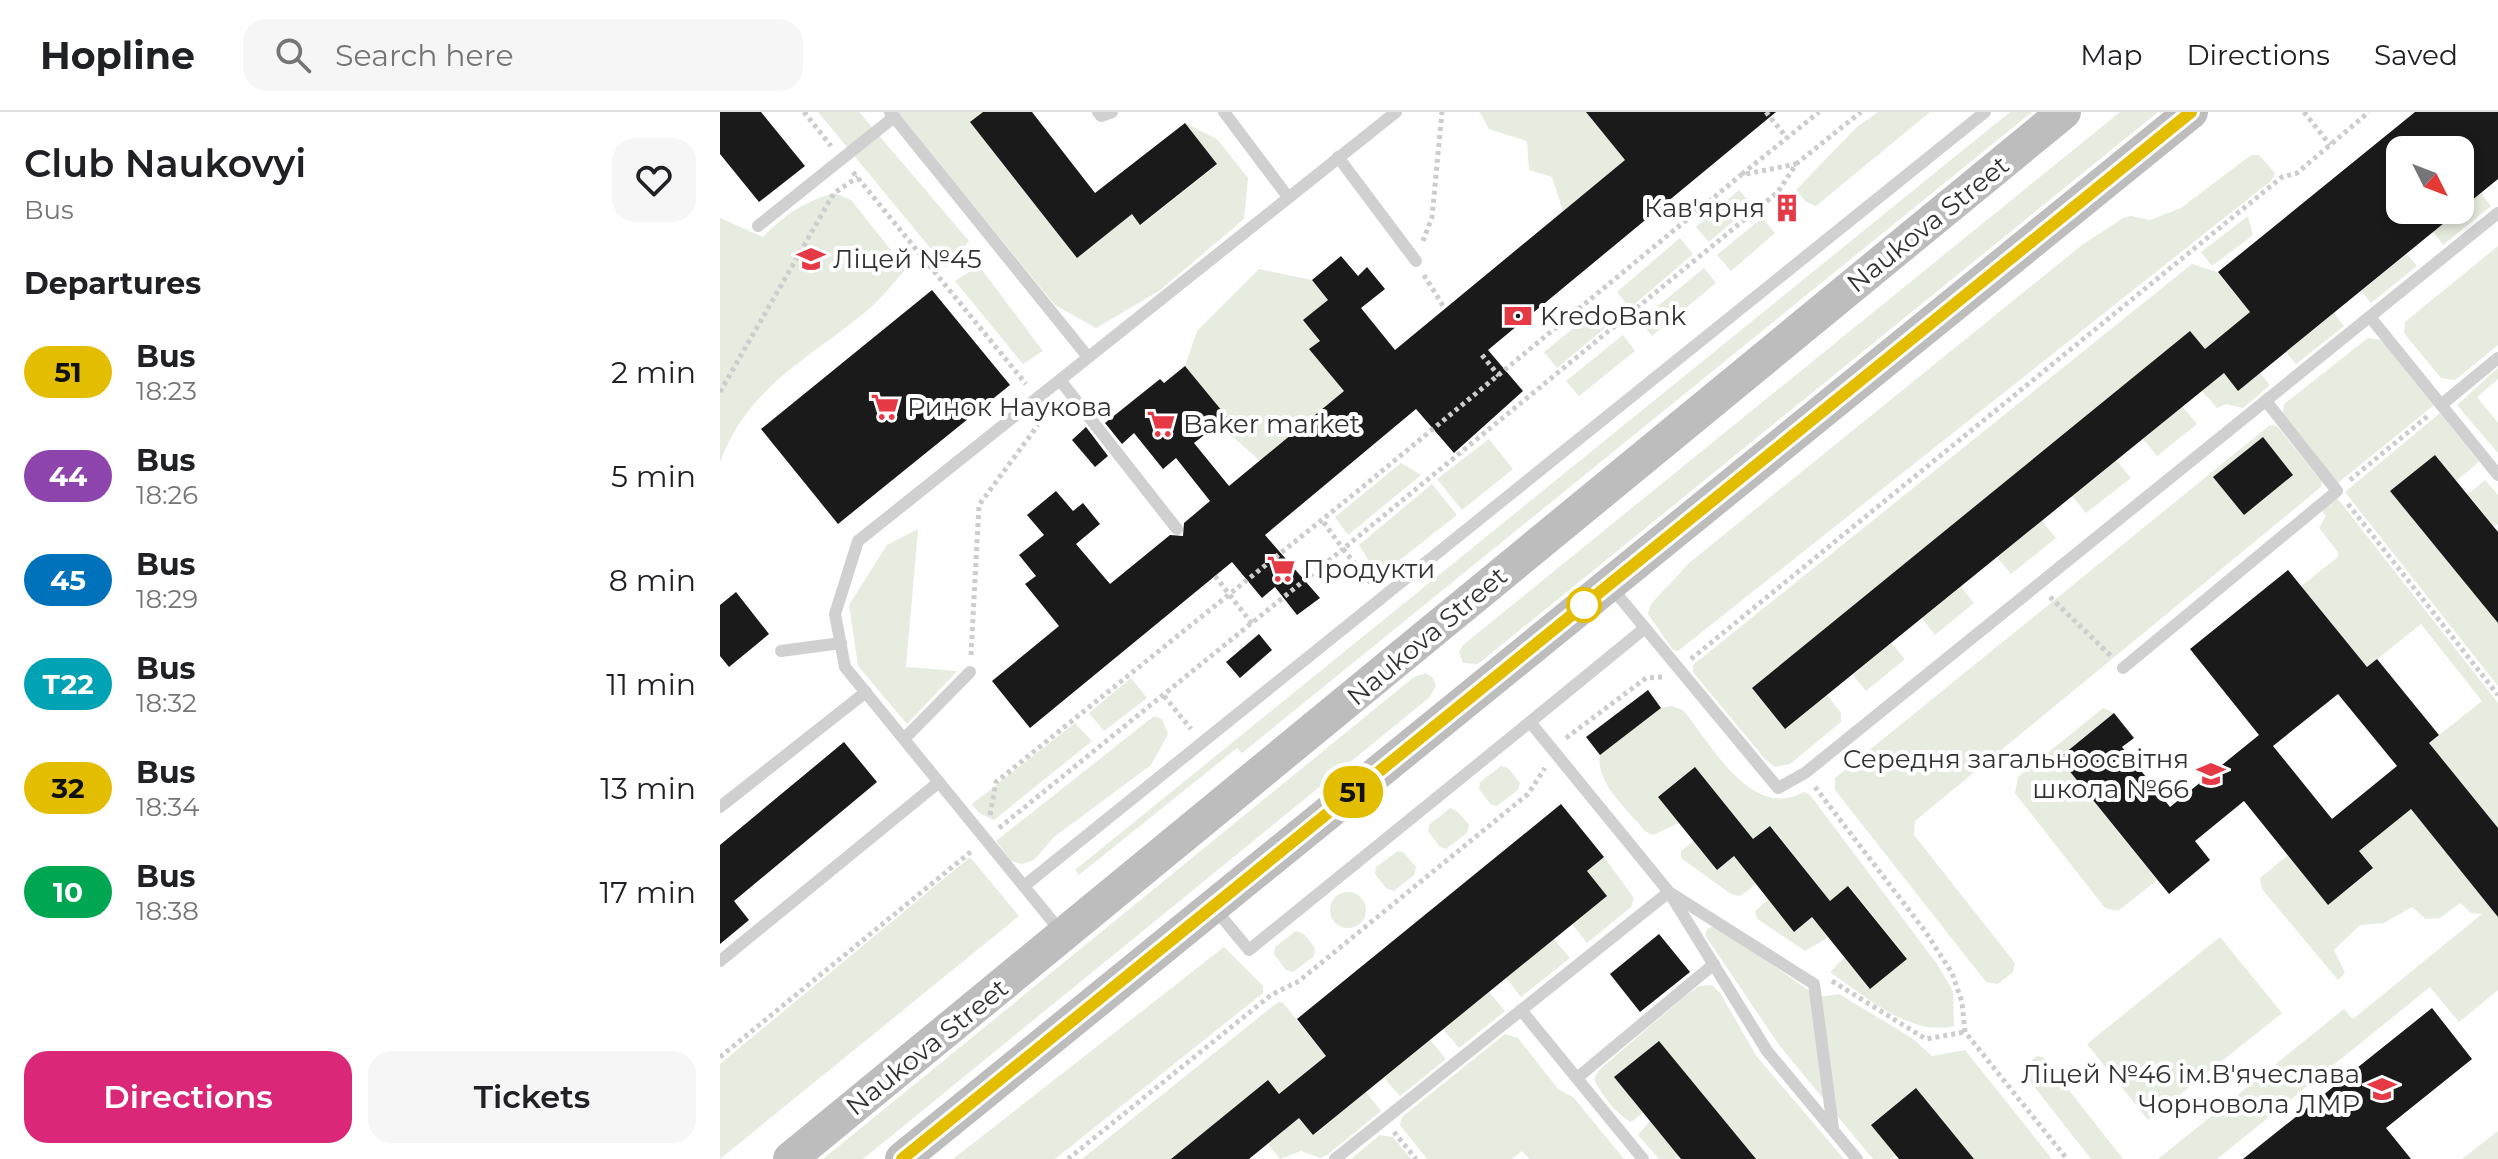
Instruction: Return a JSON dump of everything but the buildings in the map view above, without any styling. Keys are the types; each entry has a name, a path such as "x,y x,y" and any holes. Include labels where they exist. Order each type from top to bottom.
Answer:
{"main road":[{"name":"Naukova Street","path":"790,1159 2064,112"},
{"path":"902,1159 2191,112"}],"lane":[{"path":"1098,112 1101,116 1112,112"},
{"path":"1224,112 1288,197"},
{"path":"1064,935 845,667 835,614 858,541 1396,112"},
{"path":"1024,886 1985,112"},
{"path":"758,226 892,114 1088,357"},
{"path":"1338,157 1416,261"},
{"path":"1609,585 1778,788 1805,773 2498,213"},
{"path":"2370,317 2498,475"},
{"path":"2441,405 2498,358"},
{"path":"1060,380 1177,529"},
{"path":"2123,668 2337,491 2266,401"},
{"path":"1213,906 1249,950 1645,628"},
{"path":"781,651 841,643"},
{"path":"904,739 970,672"},
{"path":"720,807 866,692"},
{"path":"1530,722 1669,892 1767,1051 1857,1159"},
{"path":"720,961 939,782"},
{"path":"1335,1159 1669,892"},
{"path":"1669,892 1814,984 1833,1130"},
{"path":"1577,1078 1714,964"},
{"path":"1521,1010 1643,1159"}],"path":[{"path":"1442,112 1432,217 1416,261 1445,309"},
{"path":"1766,112 1787,138"},
{"path":"986,839 996,782 1499,376 1819,112"},
{"path":"720,1057 1253,625 1778,192 1796,164 1861,112"},
{"path":"2304,112 2330,145"},
{"path":"1687,662 2282,177 2297,173 2369,112"},
{"path":"1741,175 1796,164"},
{"path":"720,392 834,193 858,177"},
{"path":"1482,355 1499,376"},
{"path":"2441,405 2337,491 2498,695"},
{"path":"970,672 979,505 1040,423"},
{"path":"1322,520 1371,584"},
{"path":"1215,576 1253,625"},
{"path":"2038,585 2123,668"},
{"path":"1563,741 1646,678 1668,677"},
{"path":"1068,1159 1271,995 1299,981 1492,824 1528,794 1546,767"},
{"path":"1805,773 1925,931 1952,973 1962,1002 1965,1032 2067,1159"},
{"path":"1824,977 1926,1039 1965,1032"},
{"path":"1384,1120 1416,1159"}],"shaded area":[{"path":"818,112 859,112 969,241 946,267"},
{"path":"883,112 983,112 971,122 1132,214 1141,225 1217,165 1185,123 1217,139 1248,178 1244,219 1159,291 1096,328 1055,305 972,204 922,162"},
{"path":"1480,112 1599,112 1591,119 1625,160 1563,211 1552,177 1529,170 1527,141 1489,129"},
{"path":"1878,112 1930,112 1816,206 1806,202 1796,190 1857,127"},
{"path":"2010,112 2032,112 1242,753 1237,748 1079,875 1075,870"},
{"path":"2120,112 2158,112 1478,664 1463,663 1459,652 1463,645"},
{"path":"2251,155 2259,155 2275,173 2272,180 1678,651 1673,650 1648,614 1651,604 1689,563 2082,245 2123,218 2131,216 2150,220 2181,208"},
{"path":"1739,190 1752,205 1709,242 1696,227"},
{"name":"Ліцей №45","path":"834,193 851,200 906,269 868,310 764,393 732,435 720,462 720,218 763,237 796,210"},
{"path":"2481,193 2491,206 2474,220 2474,199"},
{"path":"2248,216 2253,235 2212,266 2201,252"},
{"path":"1762,218 1775,233 1731,271 1717,255"},
{"path":"2443,224 2469,224 2443,245 2433,232"},
{"path":"1680,238 1693,254 1630,308 1617,292"},
{"path":"2498,246 2498,345 2455,380 2441,378 2404,333 2405,322"},
{"path":"2407,254 2417,266 2371,303 2361,291"},
{"path":"2192,264 2217,272 2250,312 2205,349 2190,332 1752,688 1785,729 1827,695 1841,713 1841,722 1790,764 1775,767 1765,759 1693,672 1693,665"},
{"path":"979,266 1043,351 1023,364 955,281"},
{"path":"1704,268 1716,283 1652,336 1640,321"},
{"path":"1259,269 1312,280 1328,300 1304,320 1320,341 1310,349 1344,391 1260,461 1232,436 1227,417 1185,366 1197,331"},
{"path":"1601,306 1613,321 1557,368 1544,352"},
{"path":"2334,313 2344,326 2296,364 2286,352"},
{"path":"1623,335 1635,351 1579,396 1566,381"},
{"path":"2368,338 2381,340 2434,405 2338,483 2283,415 2284,404"},
{"path":"2498,368 2498,379 2477,397 2498,423 2498,453 2457,405"},
{"path":"2224,373 2260,373 2270,385 2243,408 2226,404 2217,408 2202,391"},
{"path":"2182,406 2197,424 2157,456 2143,439"},
{"path":"2440,413 2479,462 2456,481 2435,455 2390,491 2498,623 2498,686 2345,492"},
{"path":"2270,425 2277,426 2322,482 2321,487 1915,821 1914,835 2015,963 2013,972 1998,984 1986,982 1835,790 1835,778"},
{"path":"1489,439 1513,469 1462,510 1437,479"},
{"path":"2116,460 2131,478 2086,513 2072,496"},
{"path":"1401,463 1421,475 1348,535 1335,517"},
{"path":"2485,480 2498,495 2498,524 2494,527 2468,494"},
{"path":"1432,484 1457,515 1392,566 1371,564 1359,545"},
{"path":"2337,498 2498,703 2498,828 2429,743 2482,701 2421,624 2367,667 2301,586 2338,557 2338,552 2319,528 2326,516 2322,511"},
{"path":"2042,521 2056,538 2011,574 1997,557"},
{"path":"918,529 906,667 957,671 907,724 858,666 849,605 887,545"},
{"path":"1961,587 1974,603 1935,635 1922,618"},
{"path":"1891,643 1905,659 1866,691 1853,675"},
{"path":"1426,673 1433,678 1436,686 1430,697 863,1159 823,1159 1414,677"},
{"path":"1131,678 1147,698 1104,731 1089,713"},
{"path":"1672,706 1683,710 1720,759 1750,788 1767,796 1785,798 1804,792 1810,795 1937,964 1953,991 1954,1026 1937,1028 1905,1020 1873,1003 1830,972 1845,957 1871,988 1907,958 1849,886 1830,901 1771,826 1753,839 1658,797 1679,823 1653,835 1645,831 1622,806 1603,776 1600,755 1661,708"},
{"path":"2103,708 2114,713 2059,758 2157,880 2118,911 2105,908 2015,793 2018,777"},
{"path":"1154,716 1162,719 1168,734 1151,765 1054,837 1034,860 1022,864 1011,861 996,841"},
{"path":"1075,723 1092,741 994,820 979,813 972,804"},
{"path":"1501,766 1508,768 1520,783 1518,790 1497,806 1491,805 1479,789 1480,782"},
{"path":"1450,808 1457,811 1469,825 1467,833 1446,849 1440,847 1428,831 1429,825"},
{"path":"2411,809 2498,901 2498,990 2459,1022 2430,987 2217,1159 2158,1159 2344,1009 2353,1019 2482,914 2471,913 2460,903 2440,918 2426,919 2412,907 2384,923 2360,925 2334,950 2345,973 2338,980 2262,889 2260,878 2288,855 2328,905 2373,869 2359,851"},
{"path":"1694,841 1717,870 1734,856 1756,884 1740,896 1731,894 1681,858 1681,851"},
{"path":"1398,851 1404,853 1416,867 1414,875 1394,891 1387,889 1375,874 1376,867"},
{"path":"970,857 1019,916 720,1159 720,1064"},
{"path":"1604,857 1634,898 1631,907 1587,943 1572,924 1587,871"},
{"path":"1348,892 1361,897 1366,910 1361,923 1348,928 1335,923 1330,910 1335,897"},
{"path":"1769,899 1812,917 1829,937 1805,951 1757,919 1755,911"},
{"path":"1716,925 1818,997 1839,994 1912,1038 1932,1056 1965,1050 2052,1159 1974,1159 1916,1088 1871,1124 1896,1155 1892,1159 1873,1159 1779,1045 1705,935 1707,929"},
{"path":"1296,931 1304,934 1315,948 1314,956 1293,972 1286,970 1274,954 1275,947"},
{"path":"2220,937 2282,1013 2148,1120 2087,1044"},
{"path":"1554,939 1570,958 1521,997 1506,978"},
{"path":"1224,947 1263,986 1263,993 1055,1159 953,1159"},
{"path":"1712,985 1720,993 1757,1057 1844,1159 1755,1159 1659,1041 1615,1077 1643,1113 1631,1122 1605,1097 1594,1079 1599,1070 1684,997 1699,986"},
{"path":"1489,992 1505,1011 1459,1048 1443,1029"},
{"path":"1278,1002 1283,1003 1326,1056 1279,1094 1268,1080 1171,1159 1082,1159"},
{"path":"1505,1034 1518,1038 1558,1089 1574,1098 1624,1159 1529,1159 1522,1151 1512,1159 1427,1159 1400,1125 1402,1117"},
{"path":"1430,1040 1446,1059 1400,1096 1384,1078"},
{"path":"2037,1056 2043,1057 2123,1159 2091,1159 2025,1075 2024,1067"},
{"path":"1366,1092 1381,1111 1327,1155 1320,1158 1301,1151 1280,1159 1268,1144 1299,1118 1314,1135"},
{"path":"1650,1121 1679,1156 1675,1159 1659,1159 1638,1135"},
{"path":"2498,1131 2498,1159 2462,1159"},
{"path":"1380,1135 1393,1137 1411,1159 1351,1159"}],"bus line":[{"name":"51","path":"902,1159 2191,112"}],"place":[{"name":"Кав'ярня","path":"1787,208"},
{"name":"Ліцей №45","path":"811,259"},
{"name":"KredoBank","path":"1518,316"},
{"name":"Ринок Наукова","path":"885,407"},
{"name":"Baker market","path":"1161,424"},
{"name":"Продукти","path":"1281,569"},
{"name":"Середня загальноосвітня школа №66","path":"2211,774"},
{"name":"Ліцей №46 ім.В'ячеслава Чорновола ЛМР","path":"2382,1089"}]}
